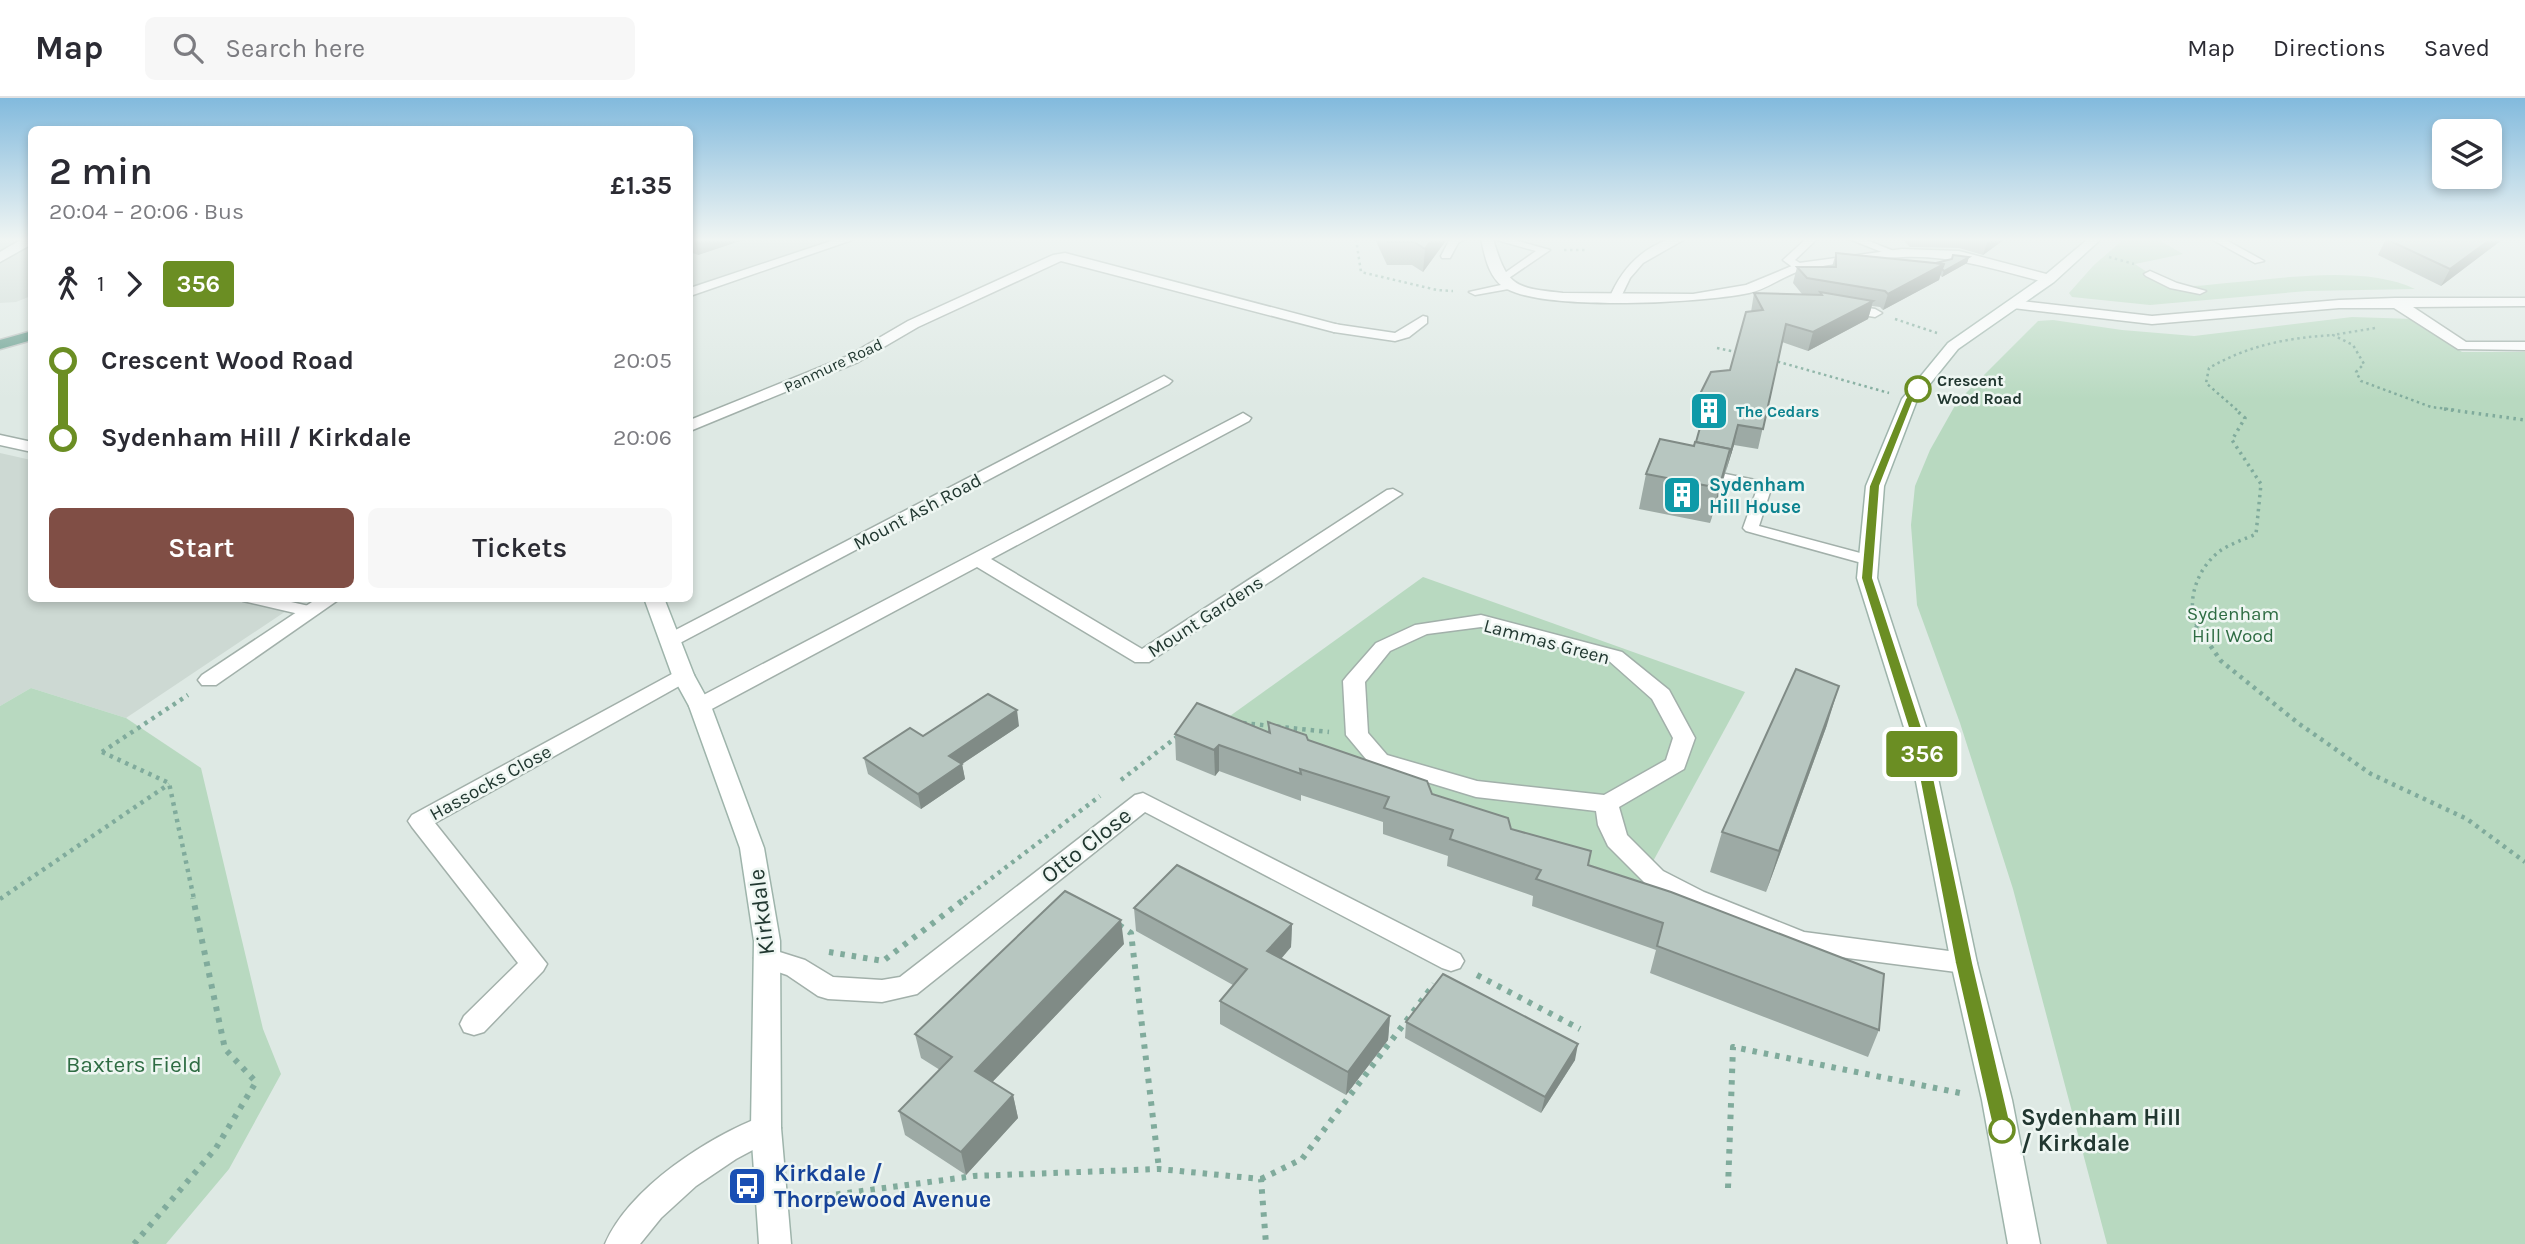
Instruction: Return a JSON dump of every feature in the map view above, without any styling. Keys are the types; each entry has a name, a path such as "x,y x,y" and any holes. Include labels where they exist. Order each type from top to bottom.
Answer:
{"main road":[{"path":"0,345 28,336"}],"street":[{"name":"Panmure Road","path":"693,425 853,359 913,324 977,292"},
{"name":"Panmure Road","path":"1211,292 1334,328"},
{"path":"1534,292 1615,299 1693,298 1727,292"},
{"path":"2024,1244 1997,1100 1964,963 1919,740 1867,578 1875,486 1910,399 1961,340 2030,292"},
{"path":"2013,304 2152,320 2269,308 2395,302 2525,302"},
{"path":"2395,302 2463,346 2525,346"},
{"path":"1825,305 1875,313"},
{"name":"Mount Ash Road","path":"671,640 1164,381"},
{"path":"700,706 1243,418"},
{"path":"0,440 28,446"},
{"name":"Mount Gardens","path":"977,559 1142,658 1393,494"},
{"path":"209,680 326,602"},
{"name":"Kirkdale","path":"656,602 683,675 700,706 752,848 767,958 766,1128 775,1244"},
{"name":"Lammas Green","path":"1357,735 1354,681 1383,647 1422,629 1482,621 1615,656 1661,695 1684,738 1676,764 1607,804"},
{"name":"Hassocks Close","path":"474,1024 534,964 420,821 683,675"},
{"path":"1357,735 1380,760 1476,789 1607,804 1610,825 1617,840 1654,877 1695,899 1801,942 1964,963"},
{"name":"Otto Close","path":"767,958 796,967 828,988 882,991 907,986 1143,801 1451,961"},
{"path":"621,1244 632,1227 685,1174 766,1128"}],"lane":[{"path":"1615,299 1619,292"},
{"path":"1334,328 1395,337 1405,334 1423,320"},
{"path":"1689,471 1765,486 1751,528 1870,560"},
{"path":"267,602 312,612"}],"path":[{"path":"1875,313 1961,340"},
{"path":"2378,327 2360,332 2279,338 2249,346 2209,368 2206,383 2245,418 2232,440 2261,485 2256,534 2220,551 2202,570 2193,592 2195,623 2221,661 2298,723 2371,774 2466,819 2525,862"},
{"path":"2333,335 2353,345 2364,364 2356,372 2361,381 2379,390 2431,407 2525,420"},
{"path":"1717,348 1742,354"},
{"path":"1768,359 1910,399"},
{"path":"169,783 102,752 209,680"},
{"path":"1237,722 1357,735"},
{"path":"1120,781 1184,732"},
{"path":"0,899 169,783"},
{"path":"134,1244 216,1149 257,1083 225,1049 169,783"},
{"path":"818,950 883,961 1110,789"},
{"path":"1110,919 1131,933 1159,1169"},
{"path":"773,1202 974,1176 1159,1169 1261,1179 1302,1159 1451,961 1580,1029"},
{"path":"1728,1188 1733,1047 1997,1100"},
{"path":"1261,1179 1266,1244"}],"shaded area":[{"path":"0,292 28,292 28,297 16,302 0,303"},
{"path":"0,453 28,459 28,602 300,602 126,718 31,688 0,706"}],"green space":[{"path":"2290,292 2150,305 2072,297 2069,293"},
{"name":"Sydenham Hill Wood","path":"2352,317 2414,319 2462,352 2525,352 2525,1244 2107,1244 2013,889 1960,723 1917,605 1911,525 1915,486 1930,450 1957,402 2038,321 2053,320 2122,330 2194,336"},
{"path":"1423,577 1745,692 1638,889 1223,721"},
{"name":"Baxters Field","path":"31,688 126,718 201,768 263,1029 281,1074 229,1169 166,1244 0,1244 0,706"}],"building":[{"path":"1820,292 1873,301 1813,332 1786,324 1763,429 1738,425 1731,451 1696,442 1706,406 1695,404 1711,372 1730,370 1746,312 1763,310 1754,293 1822,295"},
{"path":"1660,439 1694,446 1695,442 1730,449 1719,488 1646,474"},
{"path":"1796,669 1839,686 1779,851 1722,832"},
{"path":"988,694 1017,710 949,756 962,764 918,794 864,758 910,728 923,736"},
{"path":"1197,703 1270,733 1268,722 1306,735 1308,740 1427,781 1432,794 1508,818 1511,829 1591,851 1588,865 1671,892 1884,974 1879,1030 1657,946 1663,923 1536,879 1541,870 1450,839 1453,830 1384,808 1389,797 1300,769 1301,774 1219,745 1214,750 1175,734"},
{"path":"1177,865 1292,924 1267,951 1390,1016 1348,1072 1220,1001 1247,969 1134,908"},
{"path":"1065,891 1121,920 975,1071 1013,1095 961,1152 899,1111 952,1057 915,1034"},
{"path":"1443,974 1578,1044 1545,1097 1406,1022"}],"bus line":[{"name":"356","path":"1918,389 1910,399 1875,486 1867,578 1919,740 1964,963 2002,1130"}],"place":[{"name":"Crescent Wood Road","path":"1918,389"},
{"name":"The Cedars","path":"1709,411"},
{"name":"Sydenham Hill House","path":"1682,495"},
{"name":"Sydenham Hill / Kirkdale","path":"2002,1130"},
{"name":"Kirkdale / Thorpewood Avenue","path":"747,1186"}]}
